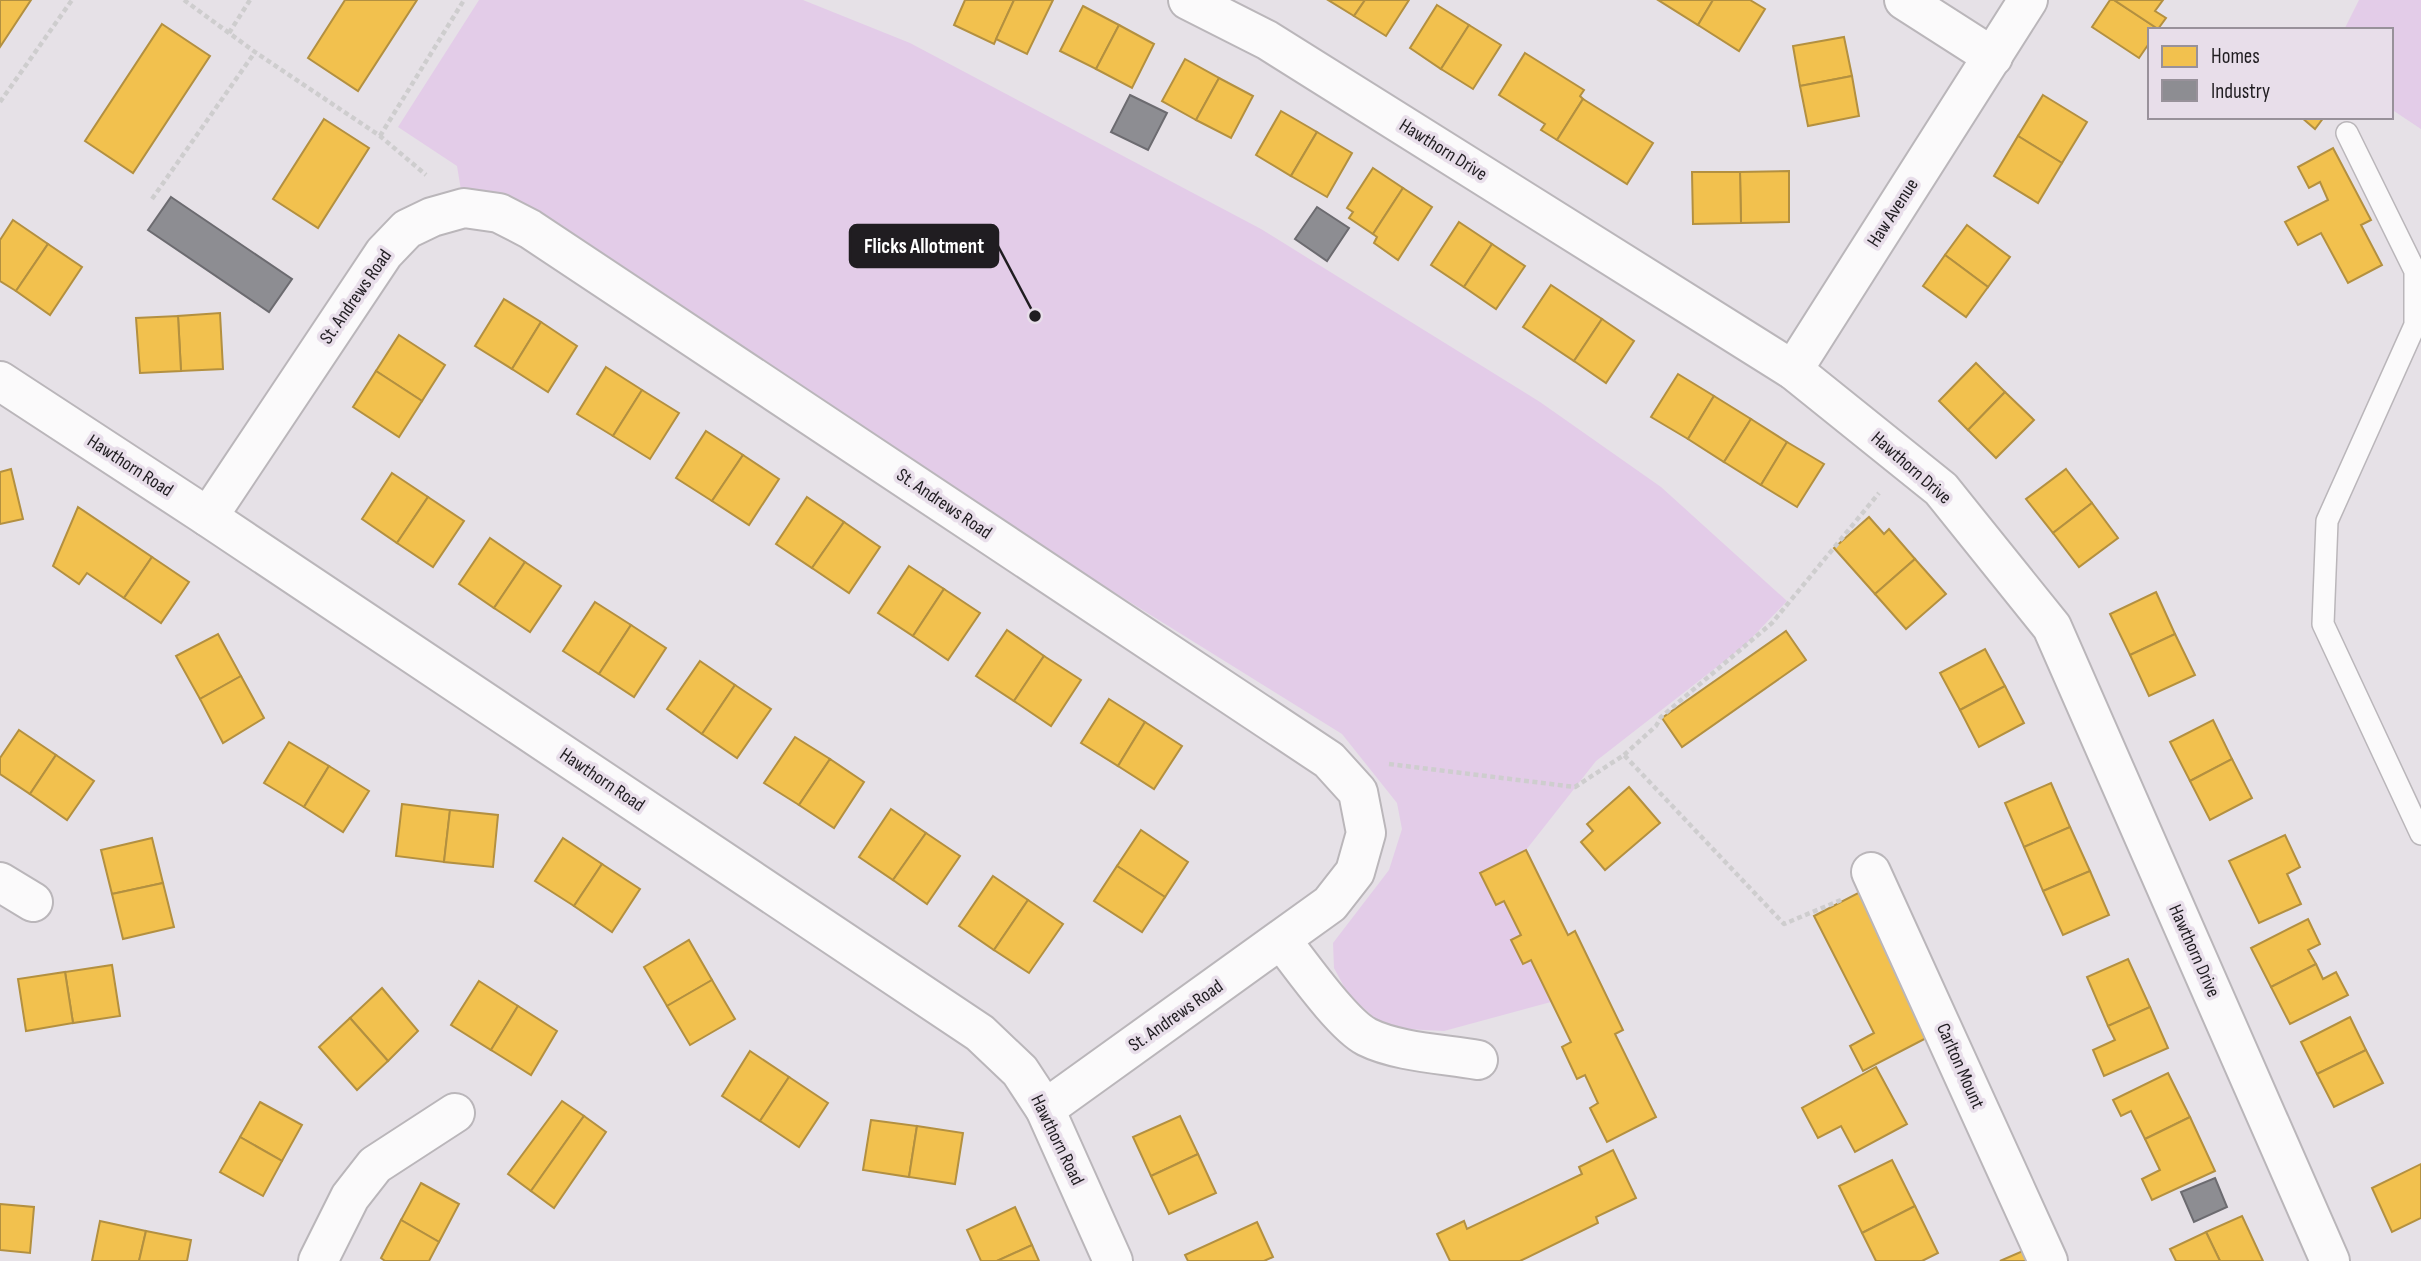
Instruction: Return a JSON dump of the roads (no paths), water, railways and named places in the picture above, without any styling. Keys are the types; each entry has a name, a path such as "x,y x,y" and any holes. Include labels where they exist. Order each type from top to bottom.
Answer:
{"street":[{"name":"Hawthorn Drive","path":"1188,0 1267,40 1793,370 1941,489 2052,627 2330,1261"},
{"path":"1904,0 1993,57"},
{"name":"Haw Avenue","path":"1793,370 2028,0"},
{"name":"St. Andrews Road","path":"208,517 384,253 407,229 432,216 464,208 499,213 530,229 1329,760 1358,792 1366,833 1355,872 1330,904 1045,1109"},
{"name":"Hawthorn Road","path":"0,381 980,1033 1020,1071 1045,1109 1113,1261"},
{"name":"Carlton Mount","path":"1874,879 2049,1261"},
{"path":"0,882 33,902"},
{"path":"1282,941 1350,1025 1365,1036 1384,1044 1478,1060"},
{"path":"318,1261 350,1198 375,1165 455,1113"}],"lane":[{"path":"2347,133 2415,271 2416,325 2327,521 2323,624 2421,834"}],"place":[{"name":"Flicks Allotment","path":"1035,316"}]}
